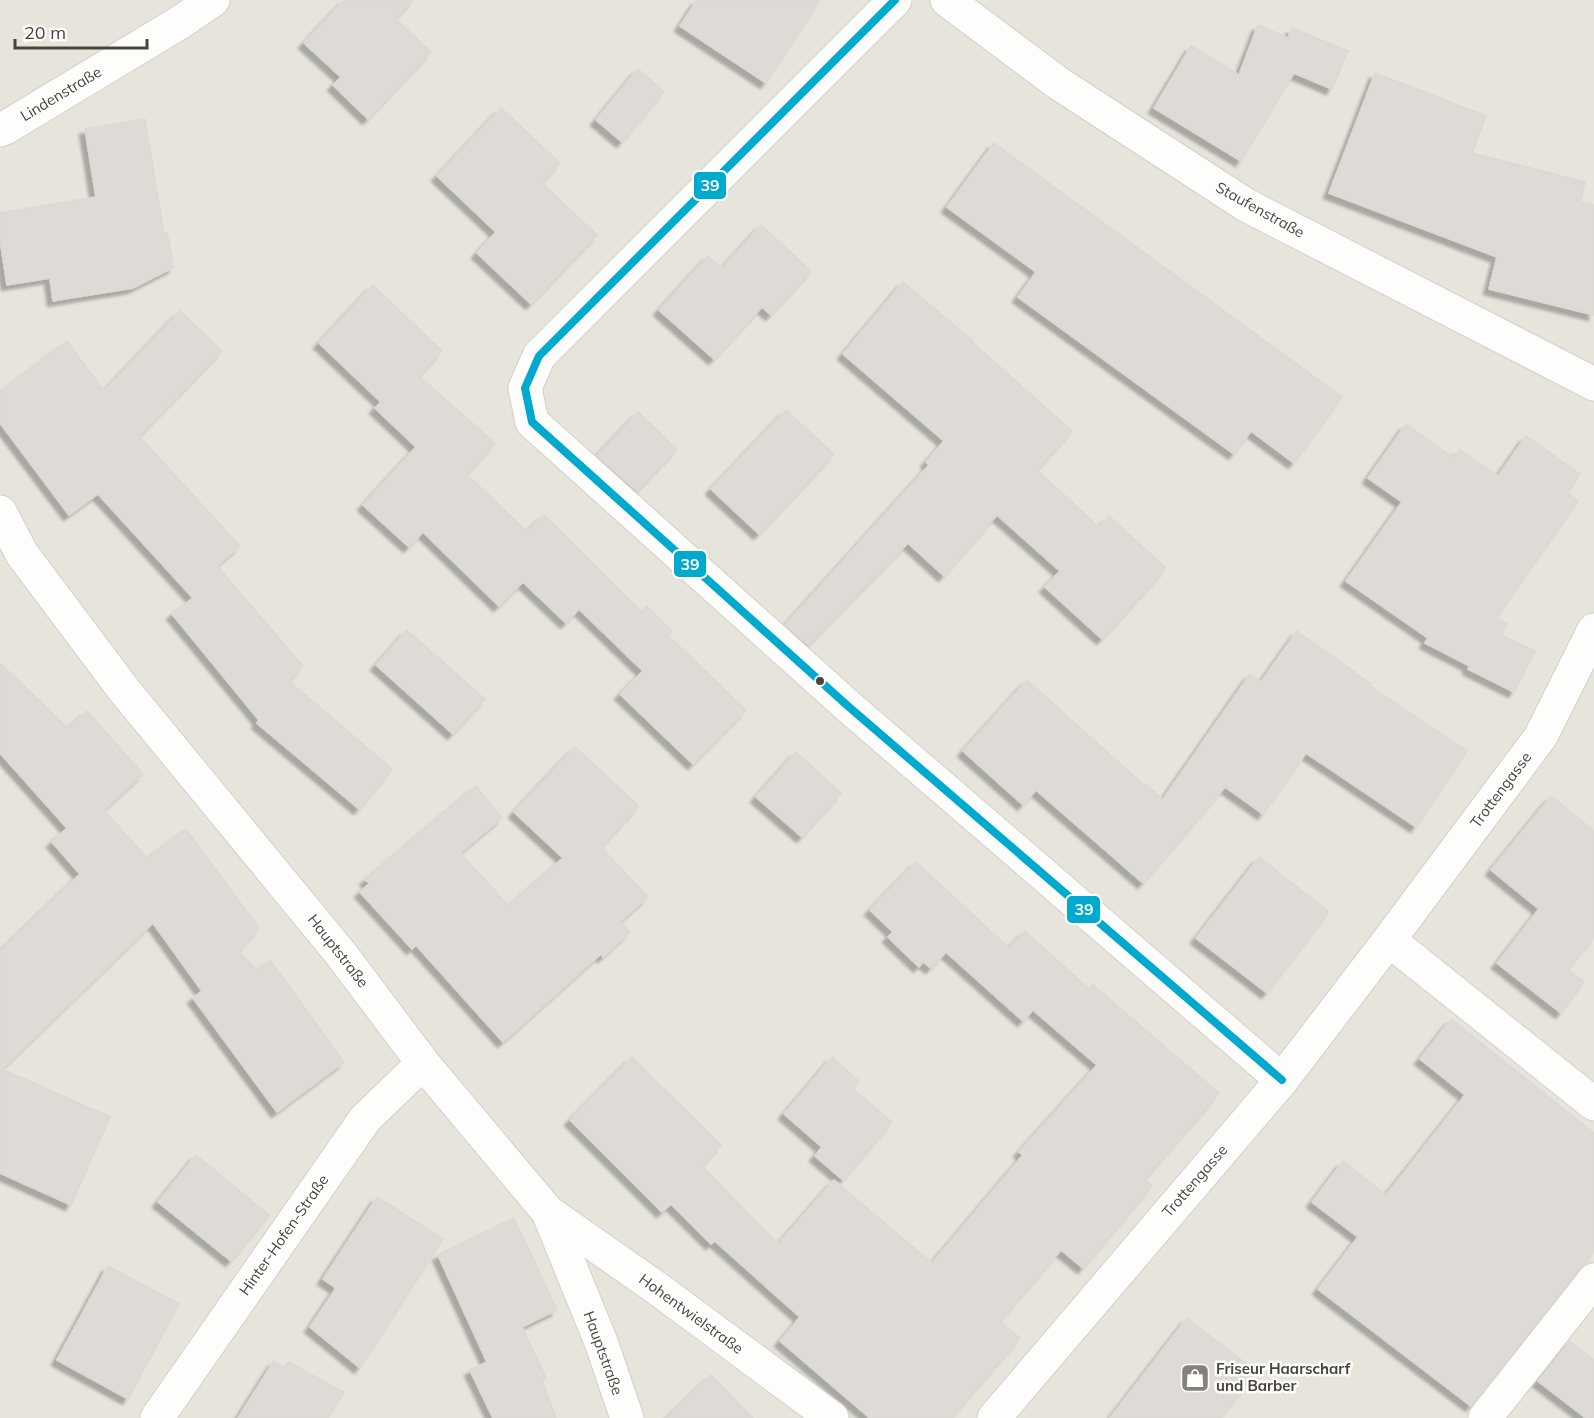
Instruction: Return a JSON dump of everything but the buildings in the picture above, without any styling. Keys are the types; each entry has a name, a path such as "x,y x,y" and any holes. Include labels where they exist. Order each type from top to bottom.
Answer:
{"street":[{"name":"Lindenstraße","path":"0,129 179,23 213,0"},
{"path":"895,0 539,356 525,388 532,422 849,707 1282,1080"},
{"name":"Staufenstraße","path":"947,0 1058,83 1245,205 1594,384"},
{"name":"Hauptstraße","path":"0,512 22,554 124,690 341,954 423,1063 548,1212 602,1342 627,1418"},
{"name":"Trottengasse","path":"994,1418 1282,1080 1389,940 1541,736 1594,630"},
{"path":"1389,940 1594,1104"},
{"name":"Hinter-Hofen-Straße","path":"157,1418 365,1119 423,1063"},
{"name":"Hohentwielstraße","path":"548,1212 658,1289 832,1418"},
{"path":"1485,1418 1594,1280"}],"shaded area":[{"path":"0,0 1594,0 1594,1418 0,1418"}],"transit line":[{"name":"39","path":"895,0 539,356 525,388 532,422 849,707 1282,1080"}],"place":[{"name":"Friseur Haarscharf und Barber","path":"1195,1378"}]}
